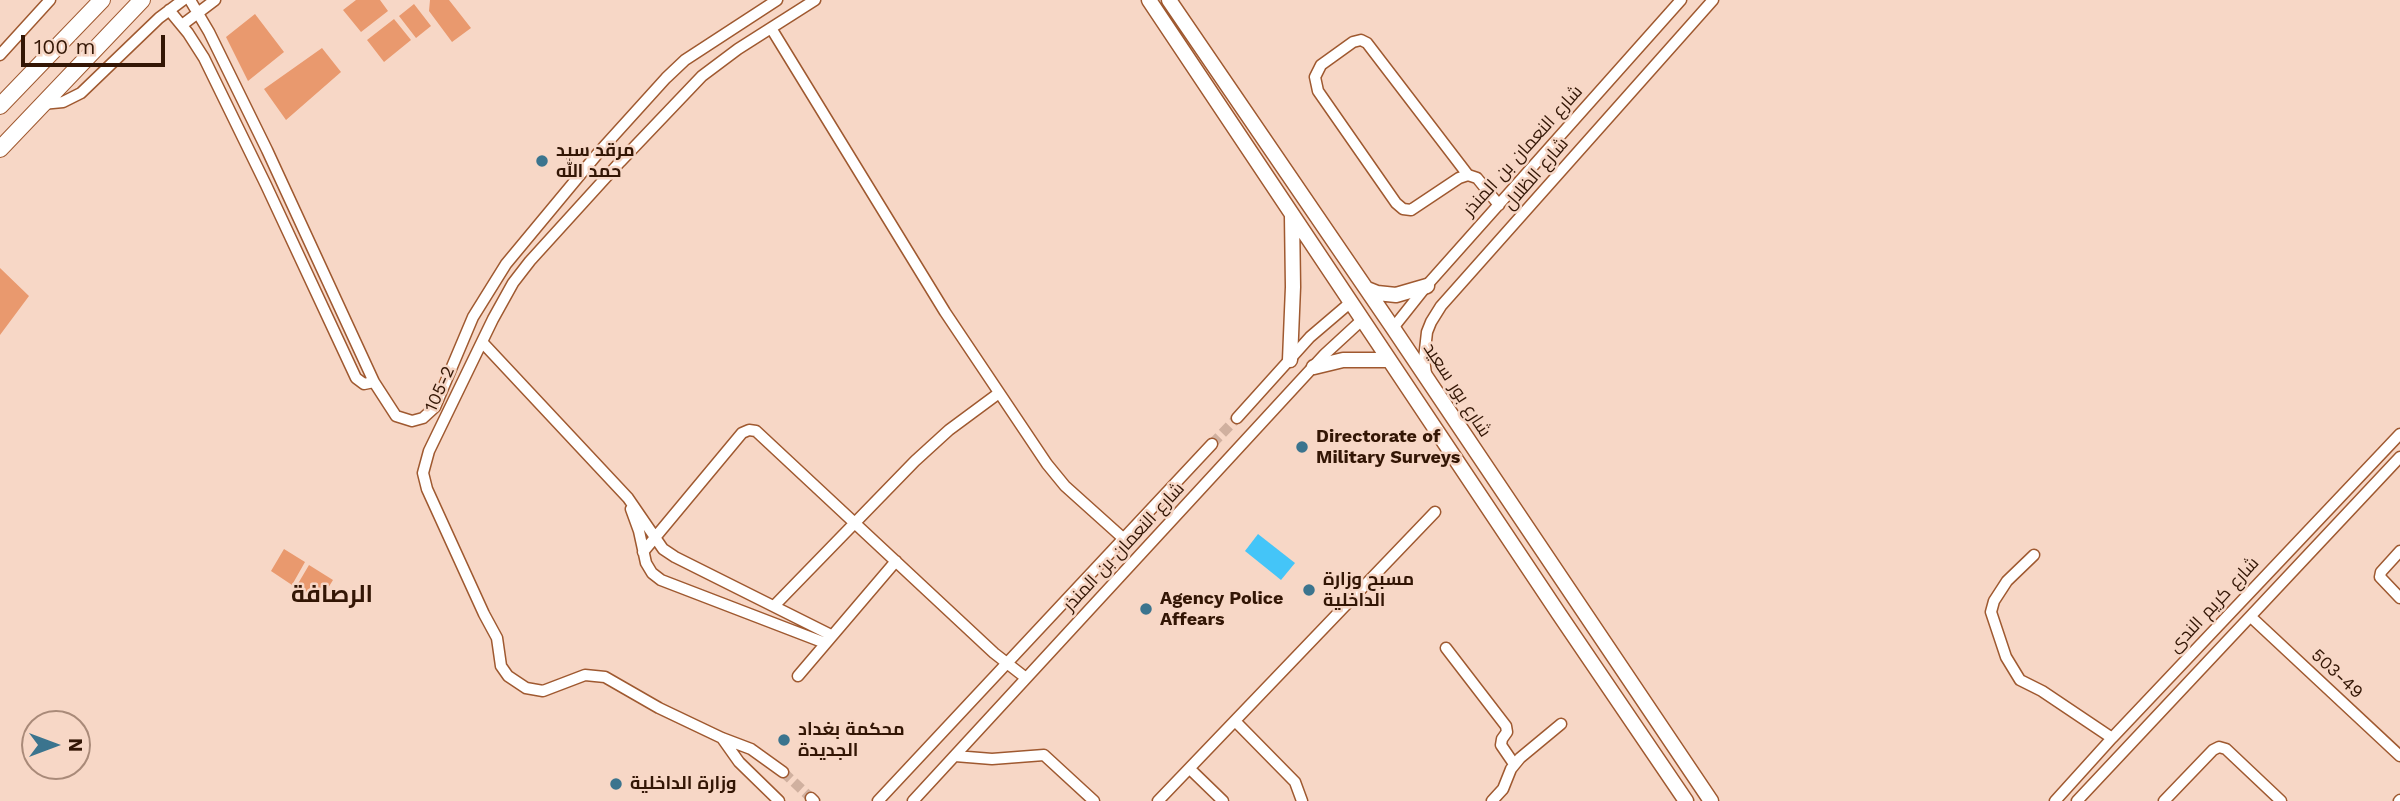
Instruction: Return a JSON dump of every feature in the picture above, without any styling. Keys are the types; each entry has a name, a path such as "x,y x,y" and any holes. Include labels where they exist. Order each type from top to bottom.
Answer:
{"highway":[{"path":"0,149 125,16 145,0"},
{"path":"0,106 101,1"}],"main road":[{"path":"1149,0 1686,801"},
{"name":"شارع بور سعيد","path":"1169,0 1367,289 1710,801"},
{"path":"1290,360 1292,214"},
{"path":"1367,289 1396,295 1427,286"},
{"path":"1314,367 1343,360 1388,360"}],"street":[{"path":"0,55 50,0"},
{"path":"42,104 63,102 81,93 183,0"},
{"path":"190,0 209,32 267,150 374,382 396,416 412,421 427,415 437,402 451,365 493,283 521,244 599,152 675,68 695,52 777,0"},
{"path":"183,24 215,0"},
{"name":"105-2","path":"783,772 760,754 659,708 605,677 584,675 551,689 534,690 519,684 504,672 498,638 484,614 426,489 423,473 426,456 504,299 521,271 702,76 725,58 815,0"},
{"name":"شارع النعمان بن المنذر","path":"1393,328 1427,286 1681,0"},
{"name":"شارع الظلال","path":"1431,387 1424,347 1430,322 1441,306 1713,0"},
{"path":"169,10 195,42 256,164 356,378 364,384 374,382"},
{"path":"1666,17 1684,32"},
{"path":"771,28 945,312 1059,480 1124,539"},
{"path":"195,42 209,32"},
{"path":"1468,176 1367,43 1361,40 1353,42 1321,65 1315,76 1318,91 1396,203 1403,209 1411,211 1459,178 1468,176 1477,178 1499,205"},
{"path":"1507,195 1526,211"},
{"path":"282,221 296,215"},
{"path":"1237,418 1322,325 1351,302"},
{"name":"شارع النعمان بن المنذر","path":"914,801 1337,342 1363,319"},
{"path":"482,342 622,491 654,538 674,557 774,606 828,639"},
{"path":"774,606 938,440 999,393"},
{"path":"643,552 740,436 749,430 760,433 994,653 1027,678"},
{"name":"شارع كريم الندى","path":"2055,801 2400,434"},
{"name":"شارع النعمان بن المنذر","path":"878,801 1212,444"},
{"name":"شارع كريم الندى","path":"2077,801 2400,457"},
{"path":"1184,474 1200,490"},
{"path":"622,491 635,520 649,568 661,580 828,639"},
{"path":"1158,801 1435,512"},
{"path":"2400,551 2381,572 2380,578 2400,598"},
{"path":"2034,555 2007,582 1994,601 1991,612 2006,657 2020,680 2042,691 2112,738"},
{"path":"798,676 896,561"},
{"name":"503-49","path":"2251,617 2400,756"},
{"path":"1446,648 1506,726 1507,732 1502,739 1502,745 1514,764"},
{"path":"1236,721 1296,782 1303,801"},
{"path":"1492,801 1503,789 1514,764 1561,724"},
{"name":"105-2","path":"722,738 733,755 779,801"},
{"path":"2164,801 2213,750 2220,747 2227,749 2281,801"},
{"path":"746,769 760,754"},
{"path":"955,756 992,759 1044,755 1094,801"},
{"path":"1190,769 1223,801"},
{"path":"2066,789 2077,801"}],"shaded area":[{"path":"356,0 380,0 388,11 361,32 343,10"},
{"path":"430,0 449,0 471,28 452,42 429,11"},
{"path":"414,4 431,26 416,38 399,16"},
{"path":"255,14 284,52 248,81 226,37"},
{"path":"394,19 411,40 384,62 367,40"},
{"path":"322,48 341,72 286,120 264,89"},
{"path":"0,268 29,296 0,335"},
{"path":"284,549 305,562 292,585 271,571"},
{"path":"309,565 333,580 320,601 296,587"}],"water":[{"path":"1258,534 1295,563 1281,580 1245,551"}],"tunnel":[{"path":"1212,444 1237,418"},
{"path":"783,772 811,798"}],"place":[{"name":"مرقد سيد حمد الله","path":"542,161"},
{"name":"Directorate of Military Surveys","path":"1302,447"},
{"name":"مسبح وزارة الداخلية","path":"1309,590"},
{"name":"Agency Police Affears","path":"1146,609"},
{"name":"محكمة بغداد الجديدة","path":"784,740"},
{"name":"وزارة الداخلية","path":"616,784"}],"district":[{"name":"الرصافة","path":"332,595"}]}
